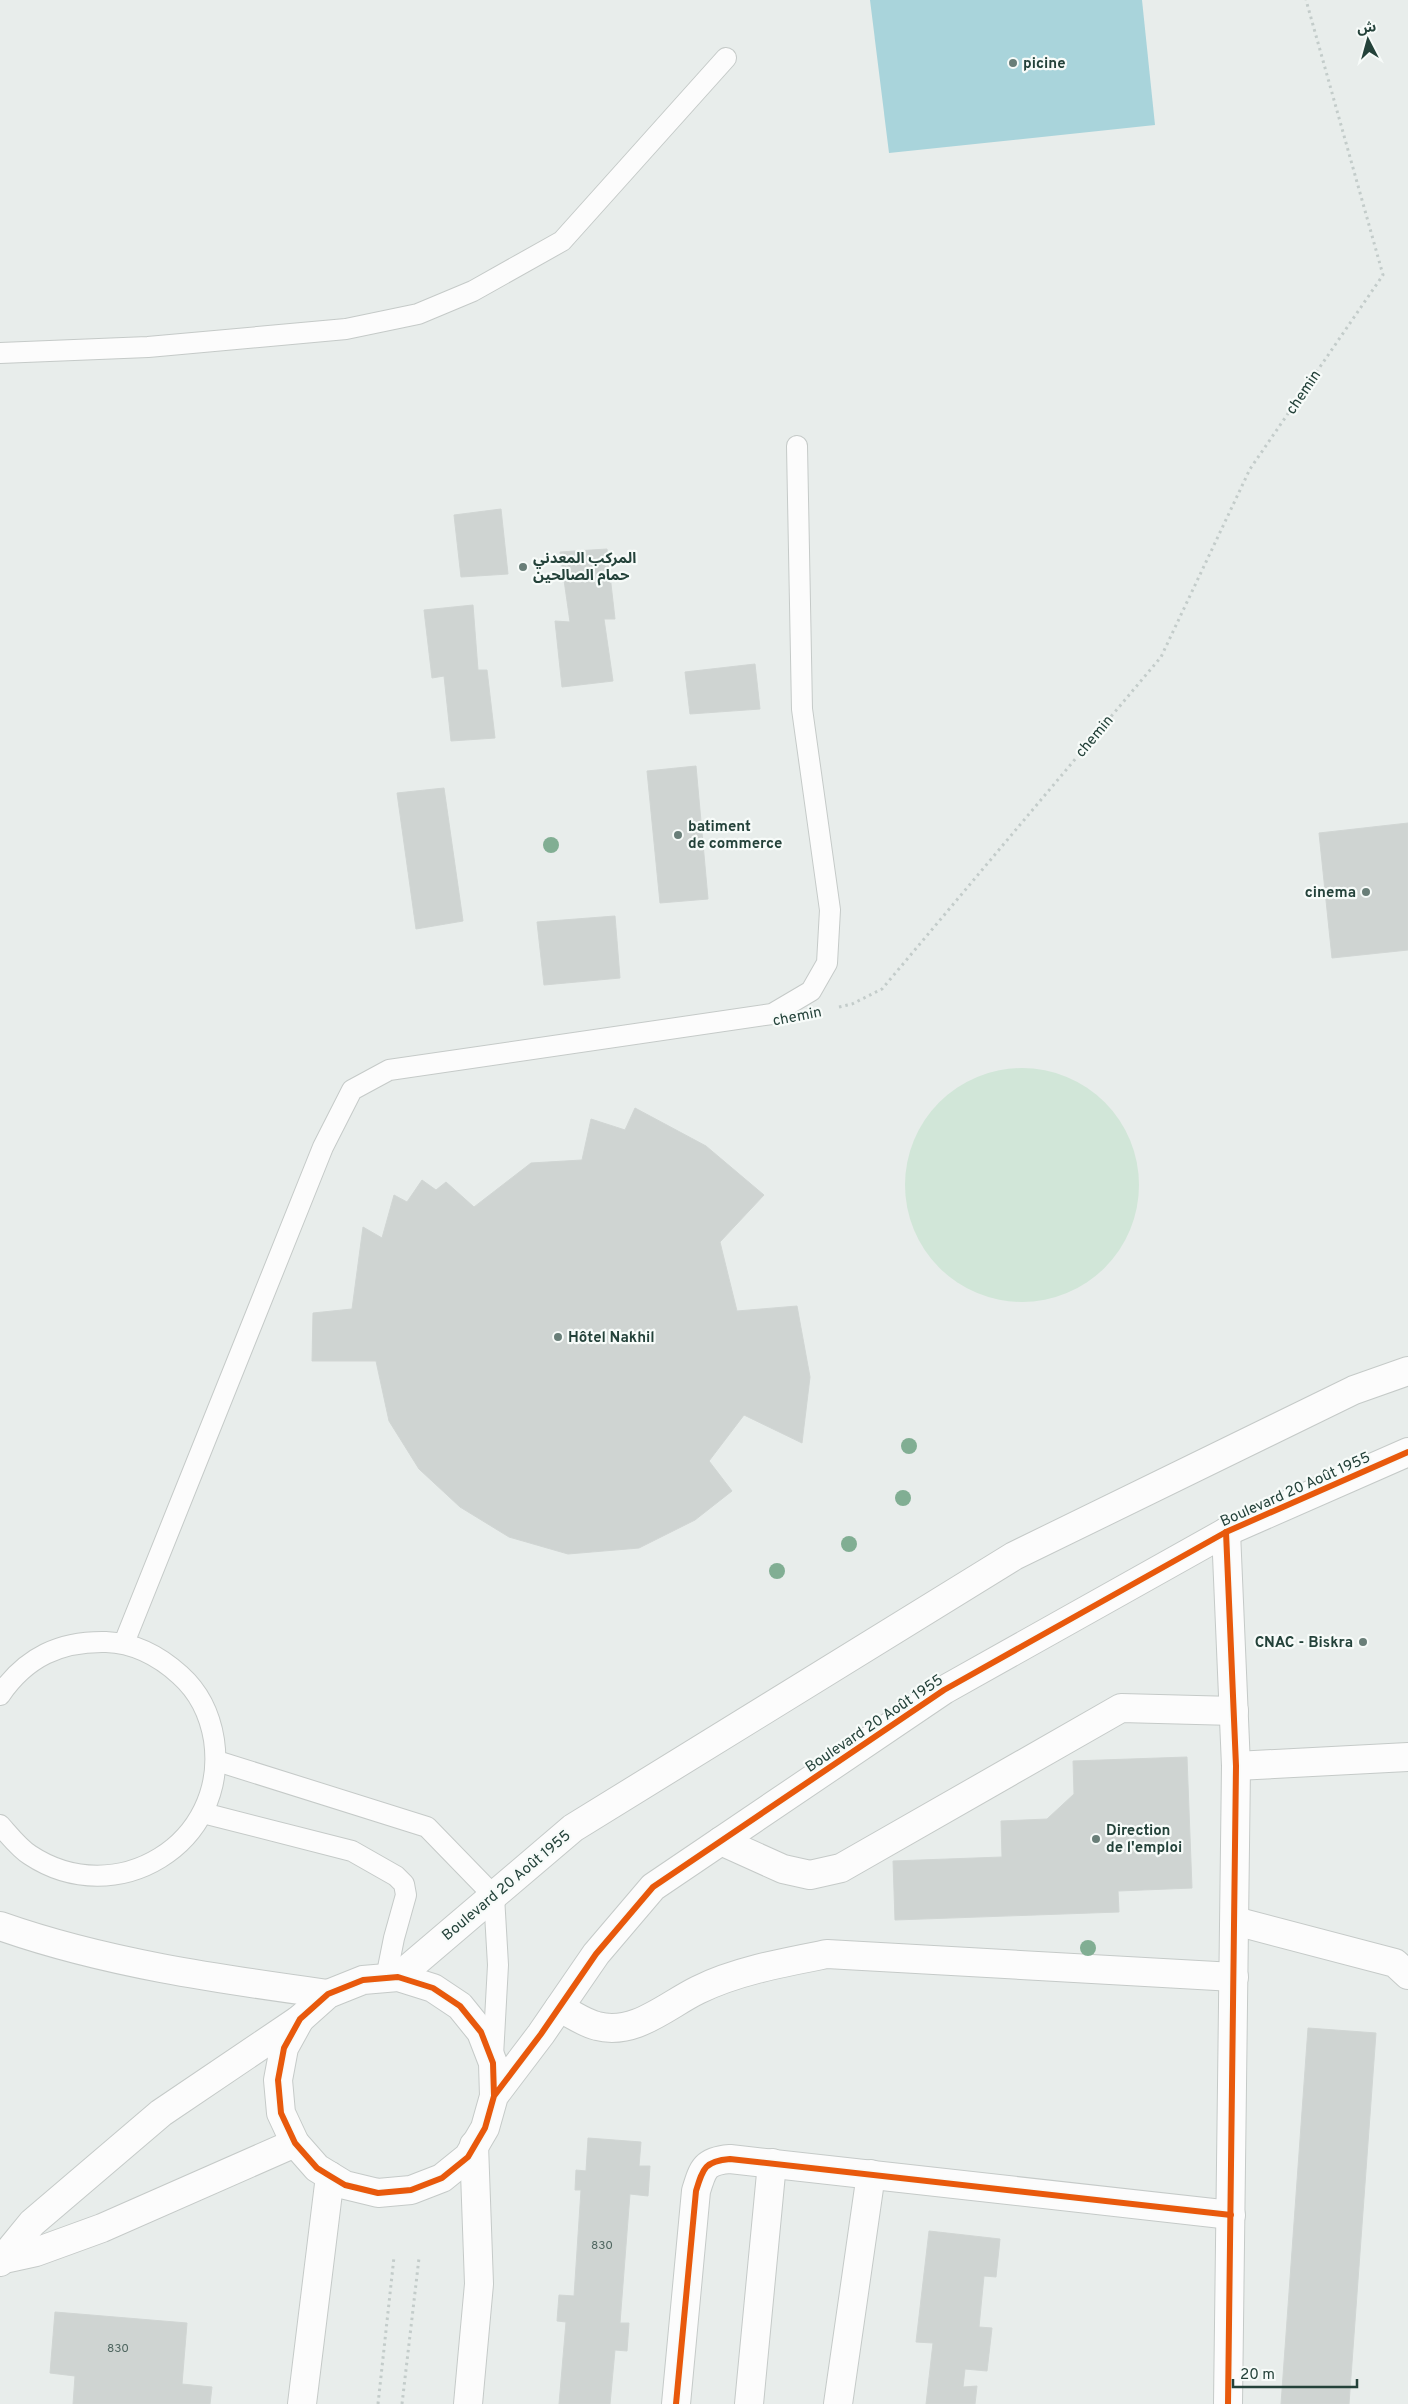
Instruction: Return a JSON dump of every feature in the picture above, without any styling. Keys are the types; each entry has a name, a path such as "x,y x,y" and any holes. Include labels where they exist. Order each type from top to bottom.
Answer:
{"street":[{"name":"Boulevard 20 Août 1955","path":"392,1977 494,1896 573,1828 1014,1556 1354,1390 1408,1370"},
{"name":"Boulevard 20 Août 1955","path":"494,2096 596,1954 653,1887 944,1690 1226,1532 1408,1452"},
{"path":"1226,1532 1236,1766 1228,2404"},
{"path":"721,1841 792,1871 810,1875 841,1868 1121,1708 1234,1711"},
{"path":"1236,1766 1408,1757"},
{"path":"1234,1921 1394,1963 1408,1975"},
{"path":"0,1926 25,1935 147,1965 328,1994"},
{"path":"559,2008 597,2026 621,2027 656,2016 699,1989 770,1964 827,1954 1234,1977"},
{"path":"2,2260 32,2223 161,2113 300,2019 328,1994 363,1980 392,1977 433,1988 460,2006 481,2032 493,2063 494,2096 485,2128 468,2156 442,2178 411,2190 378,2193 345,2185 317,2168 295,2144 281,2113 278,2080 284,2048 300,2019"},
{"path":"2,2260 36,2252 102,2228 295,2144"},
{"path":"468,2404 479,2284 474,2145"},
{"path":"676,2404 696,2191 702,2172 714,2160 730,2159 772,2163 1231,2215"},
{"path":"749,2404 772,2163"},
{"path":"838,2404 871,2174"},
{"path":"302,2404 330,2176"}],"lane":[{"path":"0,353 148,347 346,329 418,314 473,291 562,241 726,58"},
{"path":"124,1643 323,1148 352,1090 389,1070 772,1014 811,991 827,963 830,910 802,709 797,446"},
{"path":"0,1695 12,1677 45,1652 84,1641 124,1643 161,1658 192,1686 211,1721 217,1761 213,1788 203,1813 179,1846 144,1867 105,1876 65,1872 29,1854 0,1826"},
{"path":"217,1761 427,1826 494,1896 498,1965 493,2063"},
{"path":"203,1813 352,1851 396,1876 404,1884 406,1895 394,1938 392,1977"}],"path":[{"path":"378,2404 394,2257"},
{"path":"402,2404 419,2258"}],"green space":[{"path":"1022,1068 1045,1070 1067,1077 1087,1088 1105,1102 1119,1120 1130,1140 1137,1162 1139,1185 1137,1208 1130,1230 1119,1250 1105,1268 1087,1282 1067,1293 1045,1300 1022,1302 999,1300 977,1293 957,1282 939,1268 925,1250 914,1230 907,1208 905,1185 907,1162 914,1140 925,1120 939,1102 957,1088 977,1077 999,1070"}],"water":[{"name":"picine","path":"870,0 1142,0 1155,125 889,153"}],"building":[{"path":"501,509 508,574 461,577 454,515"},
{"path":"607,549 615,619 604,619 613,681 562,687 555,621 570,622 560,552"},
{"path":"473,605 478,670 487,670 495,738 451,741 444,676 432,678 424,610"},
{"path":"755,664 760,709 690,714 685,672"},
{"name":"batiment de commerce","path":"696,766 708,899 660,903 647,771"},
{"path":"444,788 463,921 416,929 397,793"},
{"name":"cinema","path":"1408,823 1408,950 1332,958 1319,833"},
{"path":"615,916 620,978 544,985 537,922"},
{"name":"Hôtel Nakhil","path":"635,1108 706,1146 764,1195 720,1242 737,1311 797,1306 810,1377 802,1443 744,1415 709,1461 732,1491 695,1520 639,1548 568,1554 509,1537 460,1507 419,1469 389,1421 376,1361 312,1361 313,1313 352,1309 363,1227 382,1238 394,1195 407,1202 422,1180 436,1190 446,1182 474,1207 531,1163 582,1160 591,1119 625,1130"},
{"name":"Direction de l'emploi","path":"1187,1757 1192,1888 1118,1891 1119,1912 895,1920 893,1861 1002,1857 1001,1821 1047,1819 1074,1794 1073,1761"},
{"path":"1308,2028 1376,2033 1349,2404 1281,2404"},
{"path":"588,2138 641,2142 639,2166 650,2166 648,2196 630,2194 620,2323 629,2323 627,2351 615,2350 610,2404 559,2404 566,2322 557,2321 559,2295 574,2296 581,2190 575,2190 576,2170 586,2171"},
{"path":"929,2231 1000,2239 996,2277 984,2276 979,2327 992,2328 987,2371 965,2369 963,2387 977,2386 975,2404 926,2404 933,2343 916,2342"},
{"path":"55,2312 187,2323 182,2384 212,2387 210,2404 73,2404 75,2376 50,2373"}],"cycle path":[{"path":"494,2096 493,2063 481,2032 460,2006 433,1988 398,1977 363,1980 328,1994 300,2019 284,2048 278,2080 281,2113 295,2143 317,2168 345,2185 378,2193 411,2190 442,2178 468,2157 485,2128 494,2096 541,2034 596,1954 653,1887 944,1690 1226,1532 1408,1452"},
{"path":"1226,1532 1236,1766 1228,2404"},
{"path":"676,2404 696,2191 703,2171 715,2162 730,2159 1231,2215"}],"place":[{"name":"picine","path":"1013,63"},
{"name":"المركب المعدني حمام الصالحين","path":"523,567"},
{"name":"batiment de commerce","path":"678,835"},
{"name":"cinema","path":"1366,892"},
{"name":"Hôtel Nakhil","path":"558,1337"},
{"name":"CNAC - Biskra","path":"1363,1642"},
{"name":"Direction de l'emploi","path":"1096,1839"}]}
